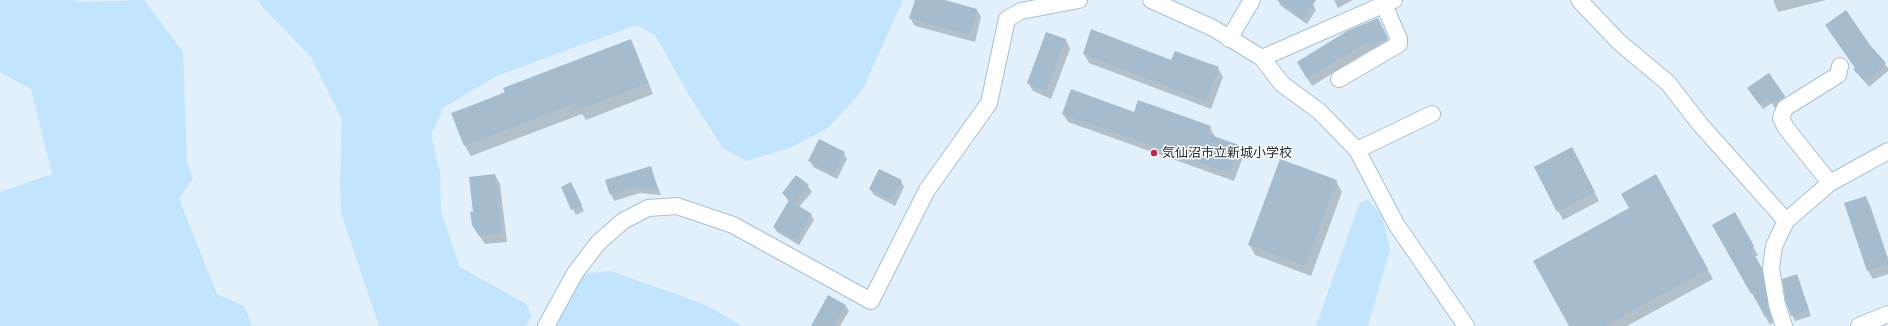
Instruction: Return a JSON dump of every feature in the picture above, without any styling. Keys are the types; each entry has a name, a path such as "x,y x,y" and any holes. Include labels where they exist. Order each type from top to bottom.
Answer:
{"street":[{"path":"546,326 575,273 598,243 623,221 648,208 677,206 733,225 871,301 927,190 989,103 1007,19 1021,11 1079,0"},
{"path":"1150,0 1213,28 1262,58 1282,84 1319,111 1357,150 1396,224 1466,326"},
{"path":"1229,39 1252,0"},
{"path":"1579,0 1619,42 1668,83 1699,123 1786,221"},
{"path":"1262,58 1389,2 1399,44 1339,79"},
{"path":"1830,183 1786,128 1781,118 1785,108 1838,75 1840,66"},
{"path":"1357,150 1432,114"},
{"path":"1784,326 1777,305 1771,268 1774,246 1786,221 1830,183 1888,151"},
{"path":"1859,326 1888,314"}],"shaded area":[{"path":"0,0 74,0 79,2 144,0 183,52 187,162 193,178 179,199 217,294 244,306 252,326 0,326 0,192 52,174 31,89 0,72"},
{"path":"258,0 903,0 862,91 828,128 790,148 746,161 723,148 693,102 655,35 636,25 496,76 443,108 431,135 440,172 441,212 460,267 526,304 532,316 526,326 379,326 341,213 340,182 342,119 311,57 265,10"},
{"path":"1367,199 1382,216 1390,249 1368,326 1316,326 1359,204"},
{"path":"611,271 706,305 742,326 553,326 584,274"}],"building":[{"path":"915,0 945,0 977,9 970,35 909,18"},
{"path":"1277,0 1316,0 1303,19"},
{"path":"1846,10 1870,45 1886,63 1865,82 1853,69 1855,68 1825,25"},
{"path":"1378,18 1388,38 1369,47 1367,42 1307,79 1297,62 1347,31"},
{"path":"1091,29 1171,60 1175,51 1219,67 1206,101 1083,54"},
{"path":"1046,32 1066,39 1046,91 1027,83"},
{"path":"631,39 648,83 579,110 576,103 464,146 451,113 505,93 503,88"},
{"path":"1769,73 1785,96 1772,104 1768,98 1759,104 1747,88"},
{"path":"1071,89 1134,112 1138,100 1211,126 1208,134 1239,145 1229,173 1062,114"},
{"path":"819,139 845,152 834,174 808,161"},
{"path":"1572,147 1595,192 1557,212 1534,167"},
{"path":"1280,159 1337,180 1305,266 1248,245"},
{"path":"651,166 658,190 636,187 610,195 605,180"},
{"path":"879,169 902,180 891,200 869,189"},
{"path":"495,174 502,233 479,236 472,225 470,212 473,212 469,177"},
{"path":"1656,174 1708,269 1605,326 1569,326 1533,261 1629,208 1621,194"},
{"path":"796,175 809,185 794,203 782,193"},
{"path":"571,182 582,205 571,210 561,187"},
{"path":"1866,196 1888,261 1888,264 1867,271 1844,203"},
{"path":"789,200 812,214 796,240 773,227"},
{"path":"1735,212 1754,246 1751,249 1762,268 1770,314 1765,317 1712,225"},
{"path":"1797,274 1809,310 1791,316 1786,303 1782,279"},
{"path":"828,295 846,305 834,326 811,326"}],"place":[{"name":"気仙沼市立新城小学校","path":"1154,153"}]}
